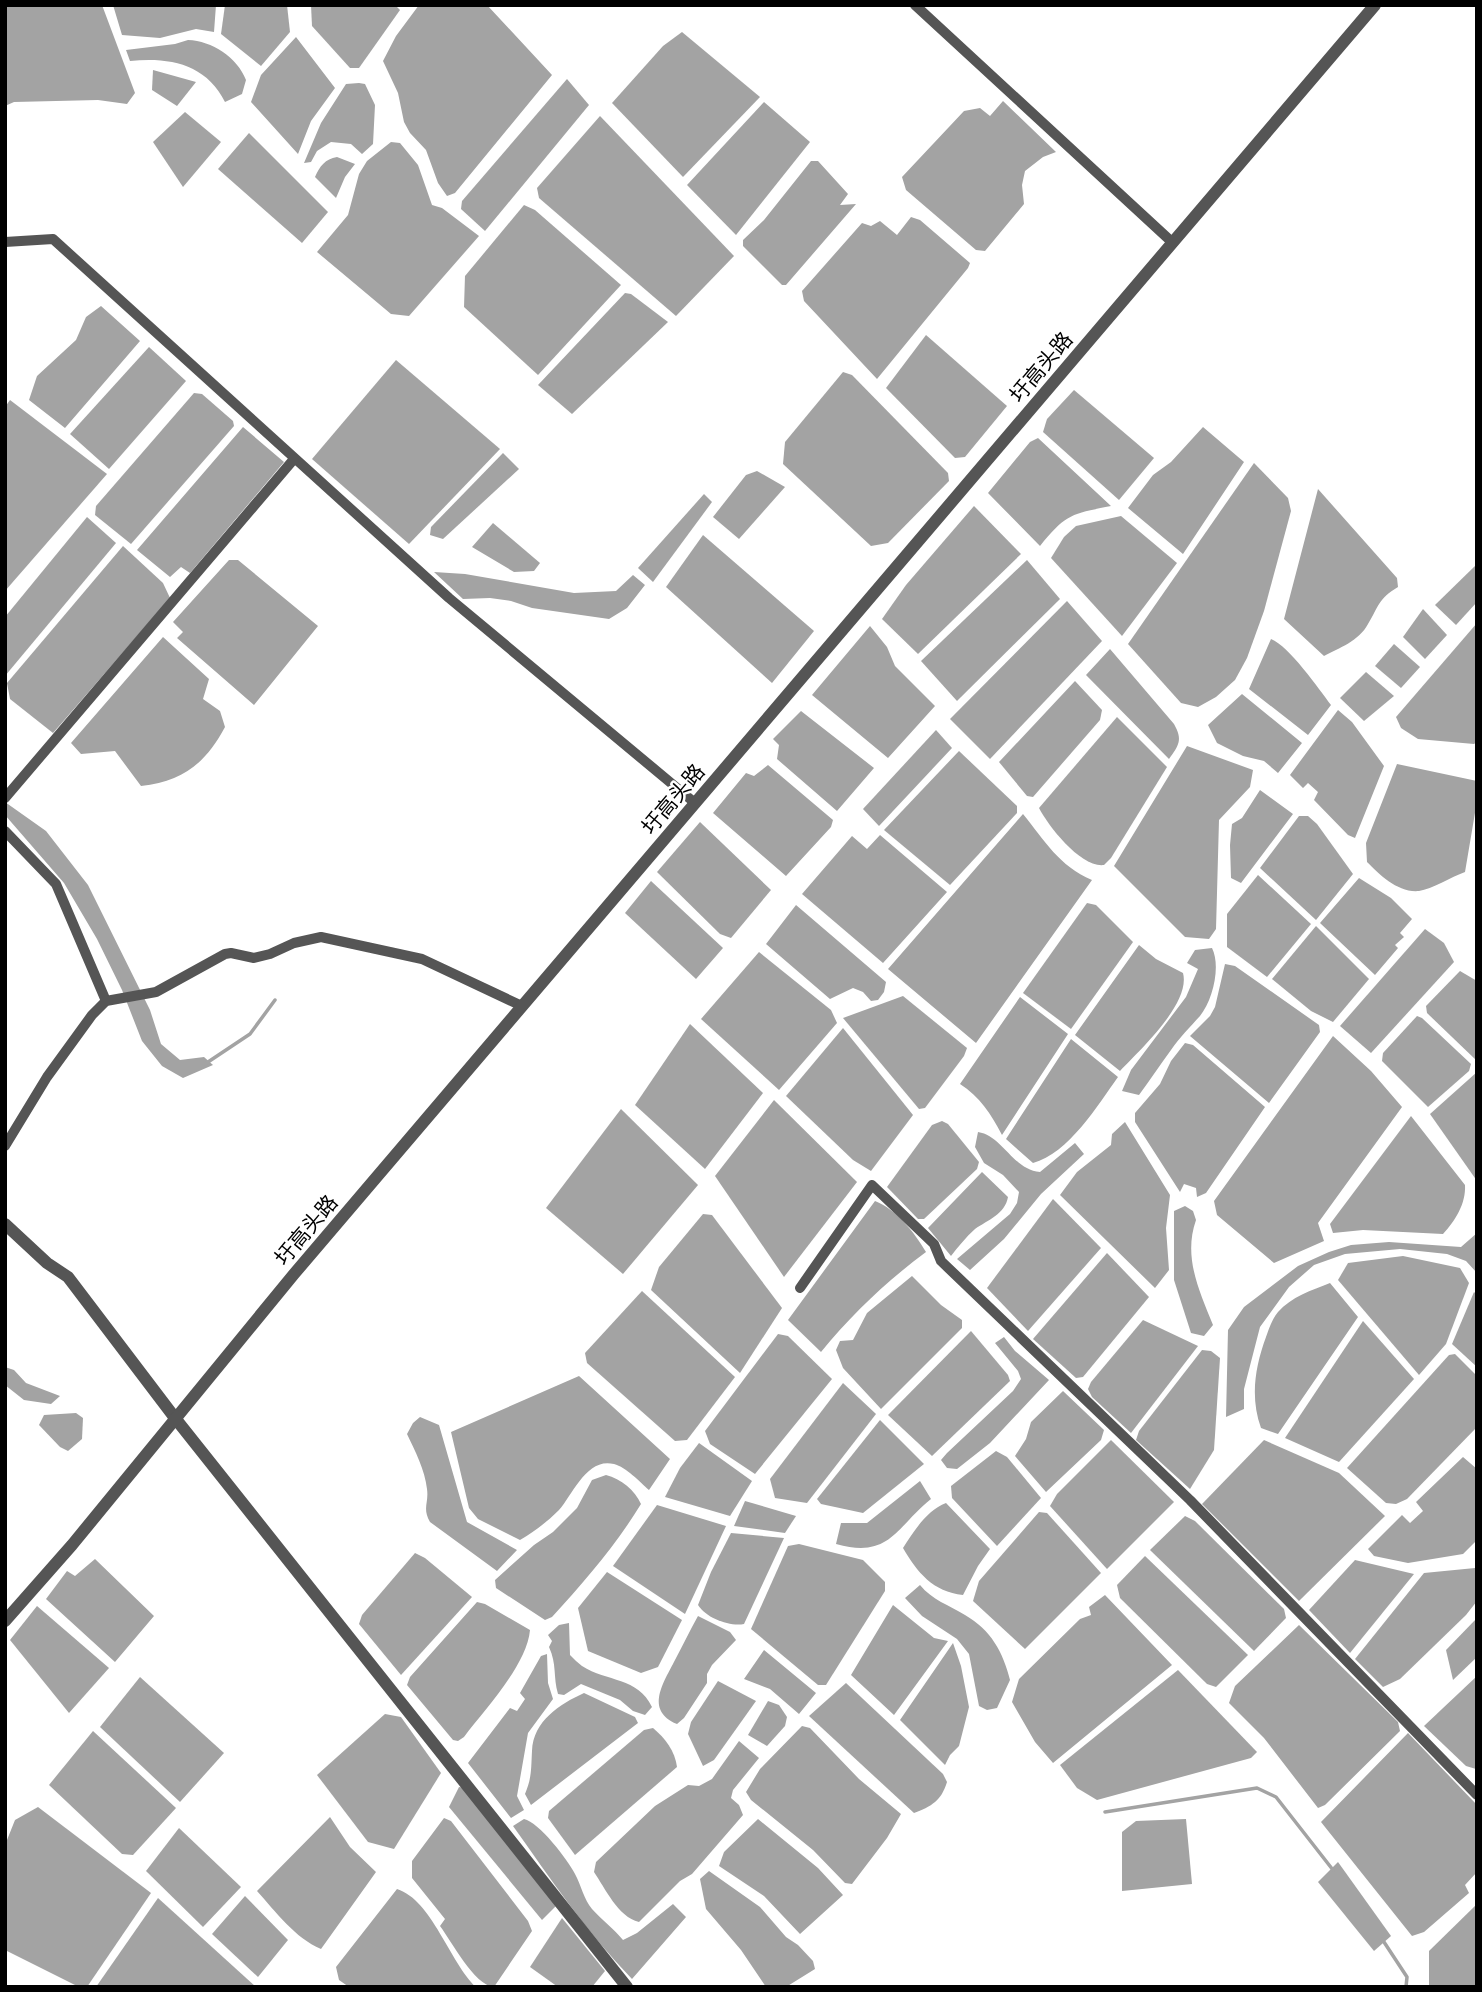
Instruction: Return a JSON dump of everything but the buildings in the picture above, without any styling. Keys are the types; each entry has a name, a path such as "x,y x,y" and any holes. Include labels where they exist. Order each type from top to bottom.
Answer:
{"street":[{"path":"915,5 1173,243"},
{"name":"圩高头路","path":"5,1621 72,1545 294,1273 1375,5"},
{"path":"5,243 53,239 449,598 695,803"},
{"path":"6,797 294,459"},
{"path":"5,831 55,884 106,1001"},
{"path":"6,1143 47,1077 92,1015 106,1001 156,992 225,954 254,958 294,943 321,937 422,959 522,1006"},
{"path":"800,1288 873,1185 934,1244 941,1261 1190,1500 1477,1795"},
{"path":"5,1224 47,1264 68,1277 175,1418 627,1987"}],"shaded area":[{"path":"5,5 102,5 135,93 127,104 98,100 14,102 5,106"},
{"path":"113,5 216,5 214,32 196,29 160,38 122,35"},
{"path":"225,5 287,5 290,32 261,66 221,34"},
{"path":"311,5 395,5 400,10 359,68 350,68 312,26"},
{"path":"419,5 487,5 552,75 455,193 447,196 438,183 426,150 404,122 398,93 383,61 396,36"},
{"path":"682,32 760,97 683,177 612,103 663,46"},
{"path":"296,37 335,88 311,121 298,154 251,102 261,75"},
{"path":"188,40 215,47 237,64 246,80 242,94 225,102 208,79 197,71 173,62 130,61 126,50"},
{"path":"153,70 196,82 177,106 152,90"},
{"path":"567,79 589,105 485,231 461,209 462,201"},
{"path":"346,84 365,84 375,105 373,144 362,154 351,144 331,142 317,151 311,162 304,163 321,123"},
{"path":"1003,101 1056,152 1043,157 1025,171 1022,185 1024,204 985,251 976,250 906,190 902,177 964,111 980,108 990,116"},
{"path":"764,102 810,142 736,235 687,185"},
{"path":"185,112 221,142 183,187 153,142"},
{"path":"600,116 734,256 676,316 539,198 537,188"},
{"path":"249,133 328,212 302,243 218,169"},
{"path":"391,142 400,143 418,165 432,205 442,208 479,236 409,316 391,314 317,252 348,215 359,174 367,161"},
{"path":"337,157 355,164 345,177 336,198 315,177 323,164"},
{"path":"811,161 818,161 848,194 840,205 856,204 786,285 782,285 743,246 743,240 764,220"},
{"path":"524,205 535,210 621,285 538,375 464,307 465,276"},
{"path":"911,217 920,220 970,263 877,379 804,301 802,291 862,223 871,226 880,221 897,235"},
{"path":"625,293 631,294 668,322 572,414 538,385"},
{"path":"101,306 140,341 65,428 29,400 37,376 76,340 86,317"},
{"path":"926,335 1007,406 965,457 955,458 886,388"},
{"path":"149,347 186,381 109,469 70,434"},
{"path":"396,360 500,449 409,544 312,459"},
{"path":"843,372 852,375 948,473 949,481 888,543 871,546 783,464 785,442"},
{"path":"1074,390 1154,458 1119,500 1043,432 1047,419"},
{"path":"194,393 202,394 233,421 234,426 131,544 95,515 96,506"},
{"path":"10,400 107,474 5,591 5,407"},
{"path":"243,427 284,462 190,573 181,567 170,577 137,550"},
{"path":"1203,427 1244,462 1183,554 1128,508 1153,475 1171,462"},
{"path":"1038,438 1111,506 1070,517 1056,527 1040,546 988,493 1030,442"},
{"path":"503,453 519,469 443,539 430,535 431,527"},
{"path":"1254,463 1288,498 1291,511 1264,611 1247,658 1235,680 1216,697 1198,707 1181,703 1128,644"},
{"path":"757,471 785,487 739,539 713,517 746,475"},
{"path":"1318,489 1397,578 1398,587 1383,599 1359,635 1324,656 1284,619"},
{"path":"704,494 712,502 653,582 638,568"},
{"path":"974,506 1021,554 918,654 882,619 906,585"},
{"path":"1121,516 1177,563 1122,636 1051,558 1064,537 1076,526"},
{"path":"87,517 116,543 5,676 5,617"},
{"path":"493,523 540,563 534,571 514,572 472,547"},
{"path":"703,535 814,631 772,683 666,587"},
{"path":"123,546 163,583 170,598 53,733 10,699 7,683"},
{"path":"229,560 238,560 318,626 254,705 177,638 183,632 173,622"},
{"path":"1027,560 1060,599 957,701 921,661"},
{"path":"1476,565 1477,602 1456,625 1435,605"},
{"path":"434,572 465,574 574,593 616,591 633,575 645,585 627,608 609,619 532,608 490,598 463,599"},
{"path":"1067,601 1102,641 990,759 950,719"},
{"path":"1423,609 1447,635 1425,659 1403,637"},
{"path":"1477,623 1477,742 1474,744 1418,739 1401,728 1396,717"},
{"path":"870,626 887,647 895,666 935,706 888,758 812,695"},
{"path":"163,637 209,679 203,699 220,711 225,727 201,761 169,780 141,786 115,751 81,754 71,743"},
{"path":"1271,639 1295,659 1331,705 1308,735 1249,689"},
{"path":"1394,644 1420,667 1401,688 1375,666"},
{"path":"1110,649 1174,724 1179,742 1169,759 1086,675"},
{"path":"1366,672 1394,696 1364,721 1340,698"},
{"path":"1075,681 1102,710 1100,720 1033,797 1027,796 999,762"},
{"path":"1242,694 1302,743 1278,773 1264,761 1243,756 1217,743 1208,725"},
{"path":"1338,710 1352,722 1384,766 1355,838 1348,835 1314,800 1318,792 1308,783 1303,788 1290,775"},
{"path":"801,711 874,768 837,811 777,759 779,745 773,739"},
{"path":"1117,717 1167,767 1111,858 1104,865 1095,864 1067,845 1039,808"},
{"path":"936,730 952,748 879,826 863,809"},
{"path":"1187,746 1253,770 1250,787 1219,820 1216,929 1209,939 1185,937 1114,866"},
{"path":"959,751 1017,806 1017,813 950,885 884,830"},
{"path":"1397,764 1477,781 1477,801 1465,872 1419,891 1397,886 1367,862 1366,843"},
{"path":"768,765 833,820 831,827 786,876 713,813 746,773 754,776"},
{"path":"1260,790 1293,814 1241,883 1231,878 1232,824 1242,818"},
{"path":"5,802 46,831 88,885 150,1010 161,1044 180,1060 204,1057 213,1065 183,1078 162,1066 142,1041 122,990 97,939 64,883 5,815"},
{"path":"1023,814 1061,860 1092,880 976,1043 888,969"},
{"path":"1299,816 1308,816 1317,824 1353,874 1316,920 1260,868"},
{"path":"700,822 771,890 731,938 720,934 657,872"},
{"path":"880,835 947,892 883,963 802,894 852,836 867,849"},
{"path":"1258,875 1311,924 1267,977 1227,947 1227,914"},
{"path":"1359,878 1391,898 1412,919 1400,933 1404,937 1395,945 1398,948 1375,975 1320,923"},
{"path":"651,881 723,948 696,979 625,913"},
{"path":"1087,903 1096,905 1133,942 1071,1029 1023,993"},
{"path":"796,905 886,982 884,992 878,1000 871,1001 863,992 853,988 830,999 766,944"},
{"path":"1316,926 1369,979 1333,1022 1311,1011 1272,979"},
{"path":"1425,929 1444,943 1454,962 1371,1053 1340,1026"},
{"path":"1139,945 1156,959 1183,973 1183,985 1172,1012 1120,1071 1075,1035"},
{"path":"1212,948 1216,973 1205,1009 1174,1045 1139,1095 1122,1091 1131,1070 1186,997 1198,969 1187,963 1195,950"},
{"path":"759,952 831,1010 837,1023 779,1090 701,1019"},
{"path":"1225,964 1235,966 1319,1025 1320,1032 1269,1103 1190,1036 1215,1007"},
{"path":"1460,971 1477,981 1477,1061 1427,1013 1426,1006"},
{"path":"903,996 967,1048 964,1056 925,1108 919,1109 843,1018"},
{"path":"1020,997 1068,1034 1002,1135 984,1106 960,1084"},
{"path":"1417,1016 1471,1064 1469,1071 1428,1107 1382,1061 1383,1053"},
{"path":"690,1024 763,1093 705,1169 635,1105"},
{"path":"843,1028 913,1115 871,1171 853,1160 786,1096"},
{"path":"1333,1036 1371,1071 1402,1107 1318,1223 1324,1241 1274,1263 1217,1215 1214,1201"},
{"path":"1071,1039 1118,1077 1070,1139 1046,1158 1033,1163 1006,1139"},
{"path":"1185,1043 1193,1045 1265,1107 1206,1193 1197,1197 1196,1188 1184,1184 1180,1192 1135,1122 1135,1113 1160,1084 1171,1061"},
{"path":"1477,1072 1477,1181 1430,1114"},
{"path":"774,1100 857,1182 784,1277 715,1176"},
{"path":"621,1109 698,1185 623,1274 546,1208"},
{"path":"1411,1116 1465,1185 1464,1199 1455,1218 1443,1234 1363,1230 1333,1233 1330,1224"},
{"path":"942,1121 948,1124 979,1162 977,1169 924,1219 918,1219 887,1187 932,1125"},
{"path":"1125,1122 1170,1195 1166,1228 1169,1270 1155,1288 1060,1195 1077,1172 1111,1145 1112,1134"},
{"path":"978,1132 994,1140 1022,1165 1040,1172 1075,1143 1084,1154 1041,1194 1004,1239 970,1270 957,1259 1010,1214 1017,1203 1019,1192 1003,1175 984,1163 975,1147"},
{"path":"982,1172 1008,1197 1006,1203 995,1216 975,1229 951,1256 928,1228"},
{"path":"1053,1199 1101,1248 1028,1331 987,1288"},
{"path":"875,1201 904,1222 926,1252 870,1299 821,1352 788,1320"},
{"path":"1185,1206 1193,1211 1196,1220 1191,1247 1194,1273 1213,1325 1204,1336 1191,1333 1174,1280 1174,1211"},
{"path":"703,1214 712,1215 782,1308 740,1373 651,1290 659,1267"},
{"path":"1477,1233 1477,1273 1466,1261 1447,1254 1400,1249 1345,1254 1314,1265 1289,1287 1260,1327 1244,1389 1244,1409 1226,1417 1228,1330 1244,1307 1298,1266 1351,1245 1389,1242 1461,1247"},
{"path":"1107,1253 1149,1297 1083,1377 1076,1378 1033,1339"},
{"path":"1403,1256 1460,1268 1469,1283 1446,1344 1419,1375 1338,1280 1348,1263"},
{"path":"912,1276 941,1305 962,1320 962,1328 881,1409 843,1368 836,1350 840,1341 853,1340 867,1313"},
{"path":"1330,1283 1358,1317 1278,1434 1261,1428 1255,1382 1262,1348 1272,1321 1289,1302"},
{"path":"642,1291 735,1377 687,1440 675,1441 587,1363 585,1353"},
{"path":"1474,1292 1477,1295 1477,1367 1452,1344"},
{"path":"1143,1320 1198,1346 1131,1433 1092,1397 1088,1389"},
{"path":"1363,1321 1414,1379 1339,1462 1285,1438"},
{"path":"971,1331 1008,1375 1010,1381 932,1456 888,1415"},
{"path":"778,1334 788,1336 832,1379 755,1474 710,1444 705,1431"},
{"path":"1004,1337 1015,1351 1049,1380 990,1443 957,1469 947,1468 941,1460 1013,1391 1021,1379 1018,1371 995,1343"},
{"path":"1202,1350 1211,1351 1220,1358 1214,1450 1190,1489 1136,1440 1139,1431"},
{"path":"1455,1354 1477,1376 1477,1427 1407,1499 1396,1504 1386,1503 1347,1468 1449,1355"},
{"path":"5,1367 14,1370 26,1383 60,1396 51,1404 24,1400 5,1385"},
{"path":"579,1376 670,1459 649,1490 623,1468 604,1463 588,1471 559,1510 520,1540 478,1519 469,1508 451,1432"},
{"path":"843,1383 876,1414 807,1503 775,1498 770,1479"},
{"path":"1063,1391 1104,1430 1101,1440 1046,1492 1015,1456 1026,1439 1031,1422"},
{"path":"76,1413 83,1418 82,1439 68,1451 60,1447 39,1425 44,1415"},
{"path":"420,1417 439,1425 467,1522 517,1550 497,1571 430,1522 426,1513 426,1482 407,1434"},
{"path":"880,1420 924,1464 863,1513 821,1504 817,1499"},
{"path":"1111,1440 1174,1502 1107,1569 1050,1506 1057,1494"},
{"path":"1264,1440 1339,1473 1385,1516 1299,1601 1202,1504"},
{"path":"699,1443 752,1481 730,1516 665,1497 680,1468"},
{"path":"996,1451 1007,1457 1041,1498 997,1546 952,1498 951,1486"},
{"path":"1463,1457 1477,1469 1477,1540 1463,1554 1408,1563 1374,1556 1368,1549 1402,1515 1410,1523 1423,1511 1416,1502"},
{"path":"606,1475 627,1486 641,1504 600,1562 552,1617 545,1620 496,1588 495,1580 553,1532 577,1508 592,1480"},
{"path":"920,1481 931,1499 890,1538 869,1547 854,1548 836,1544 841,1523 867,1523"},
{"path":"745,1501 796,1516 785,1533 734,1526"},
{"path":"946,1503 990,1549 963,1595 943,1590 927,1579 903,1548 927,1516"},
{"path":"657,1505 726,1526 685,1614 613,1566"},
{"path":"1039,1512 1047,1513 1101,1573 1025,1649 973,1601 979,1581"},
{"path":"1185,1516 1195,1521 1284,1609 1286,1618 1254,1651 1150,1550"},
{"path":"731,1533 784,1538 744,1624 719,1620 698,1605"},
{"path":"799,1544 863,1560 885,1582 885,1591 826,1685 818,1685 751,1629 788,1546"},
{"path":"415,1553 425,1558 472,1597 401,1675 359,1624 362,1615"},
{"path":"1145,1556 1248,1655 1216,1687 1207,1684 1120,1598 1117,1585"},
{"path":"95,1559 154,1616 115,1662 46,1599 67,1571 75,1576"},
{"path":"1355,1560 1414,1574 1350,1653 1309,1610"},
{"path":"1475,1568 1477,1601 1400,1679 1383,1687 1355,1659 1424,1573"},
{"path":"607,1572 682,1620 658,1667 641,1673 588,1651 578,1608"},
{"path":"920,1585 935,1598 974,1621 995,1643 1010,1680 997,1708 987,1710 979,1706 969,1654 957,1639 922,1616 905,1598"},
{"path":"1105,1595 1172,1665 1053,1763 1035,1742 1012,1702 1019,1679 1080,1619 1091,1615 1089,1607"},
{"path":"477,1602 530,1630 521,1658 513,1672 464,1737 458,1741 453,1740 407,1685 410,1677"},
{"path":"893,1605 934,1638 948,1641 894,1715 851,1675"},
{"path":"37,1606 109,1668 69,1713 10,1640"},
{"path":"698,1616 730,1632 736,1640 712,1665 707,1674 707,1683 684,1718 677,1724 661,1711 660,1695 666,1677"},
{"path":"1477,1618 1477,1657 1453,1680 1446,1650"},
{"path":"569,1623 570,1655 582,1666 639,1690 652,1707 645,1715 633,1711 620,1700 581,1684 564,1695 558,1694 549,1647 552,1641 548,1635 559,1625"},
{"path":"1299,1625 1398,1722 1400,1731 1325,1805 1318,1808 1264,1738 1229,1703 1235,1686"},
{"path":"953,1643 961,1666 969,1707 959,1746 945,1765 900,1720"},
{"path":"764,1650 816,1693 799,1714 770,1689 744,1679"},
{"path":"547,1654 548,1683 553,1699 528,1733 517,1796 524,1810 511,1818 468,1763 510,1708 517,1711 525,1699 520,1693 541,1656"},
{"path":"1178,1670 1257,1752 1251,1758 1097,1800 1077,1788 1060,1765"},
{"path":"1477,1676 1476,1769 1466,1766 1424,1726"},
{"path":"140,1677 224,1753 180,1802 100,1727"},
{"path":"718,1681 756,1701 714,1760 703,1766 688,1734 691,1722"},
{"path":"846,1683 943,1774 947,1782 945,1788 931,1805 914,1813 809,1716"},
{"path":"584,1693 635,1717 638,1723 531,1805 525,1794 537,1731 557,1708"},
{"path":"768,1701 779,1705 787,1717 785,1726 767,1746 748,1735"},
{"path":"385,1714 401,1717 441,1773 394,1849 368,1842 317,1775"},
{"path":"802,1726 810,1728 859,1779 901,1814 887,1838 852,1884 845,1883 813,1850 751,1800 746,1792 760,1769"},
{"path":"653,1728 669,1745 677,1767 575,1855 548,1818 549,1811 644,1730"},
{"path":"93,1731 176,1808 133,1855 122,1854 49,1785"},
{"path":"1408,1733 1477,1805 1477,1872 1465,1885 1469,1893 1424,1932 1412,1936 1321,1822"},
{"path":"739,1741 759,1758 733,1790 731,1798 739,1805 743,1815 692,1874 680,1881 639,1922 631,1919 613,1901 594,1872 596,1862 655,1806 688,1785 699,1786 712,1779"},
{"path":"459,1787 466,1788 557,1905 542,1920 449,1807"},
{"path":"38,1807 151,1893 87,1987 79,1987 5,1950 5,1845 15,1820"},
{"path":"330,1817 350,1847 376,1872 321,1949 294,1931 257,1891"},
{"path":"444,1818 451,1821 528,1921 532,1931 494,1987 479,1979 464,1962 440,1926 445,1919 412,1878 412,1861"},
{"path":"524,1819 552,1842 577,1878 589,1905 623,1940 637,1933 673,1904 686,1917 632,1979 584,1924 513,1826"},
{"path":"758,1819 818,1868 843,1895 800,1934 764,1896 719,1866 724,1852"},
{"path":"1186,1819 1192,1884 1122,1891 1122,1832 1136,1821"},
{"path":"179,1828 241,1887 203,1927 146,1871"},
{"path":"1338,1862 1391,1936 1374,1951 1318,1882"},
{"path":"709,1871 760,1907 786,1937 813,1961 815,1969 786,1987 766,1987 741,1950 706,1909 700,1879"},
{"path":"397,1889 409,1895 431,1919 476,1987 349,1987 339,1980 336,1967"},
{"path":"245,1896 288,1940 258,1977 212,1934"},
{"path":"158,1898 256,1987 96,1987"},
{"path":"1477,1904 1477,1987 1429,1987 1429,1951"},
{"path":"562,1918 605,1971 592,1987 558,1987 530,1967"}],"waterway":[{"path":"205,1064 250,1034 275,1000"},
{"path":"1105,1812 1257,1788 1276,1797 1333,1870"},
{"path":"1382,1939 1407,1977 1406,1987"}]}
